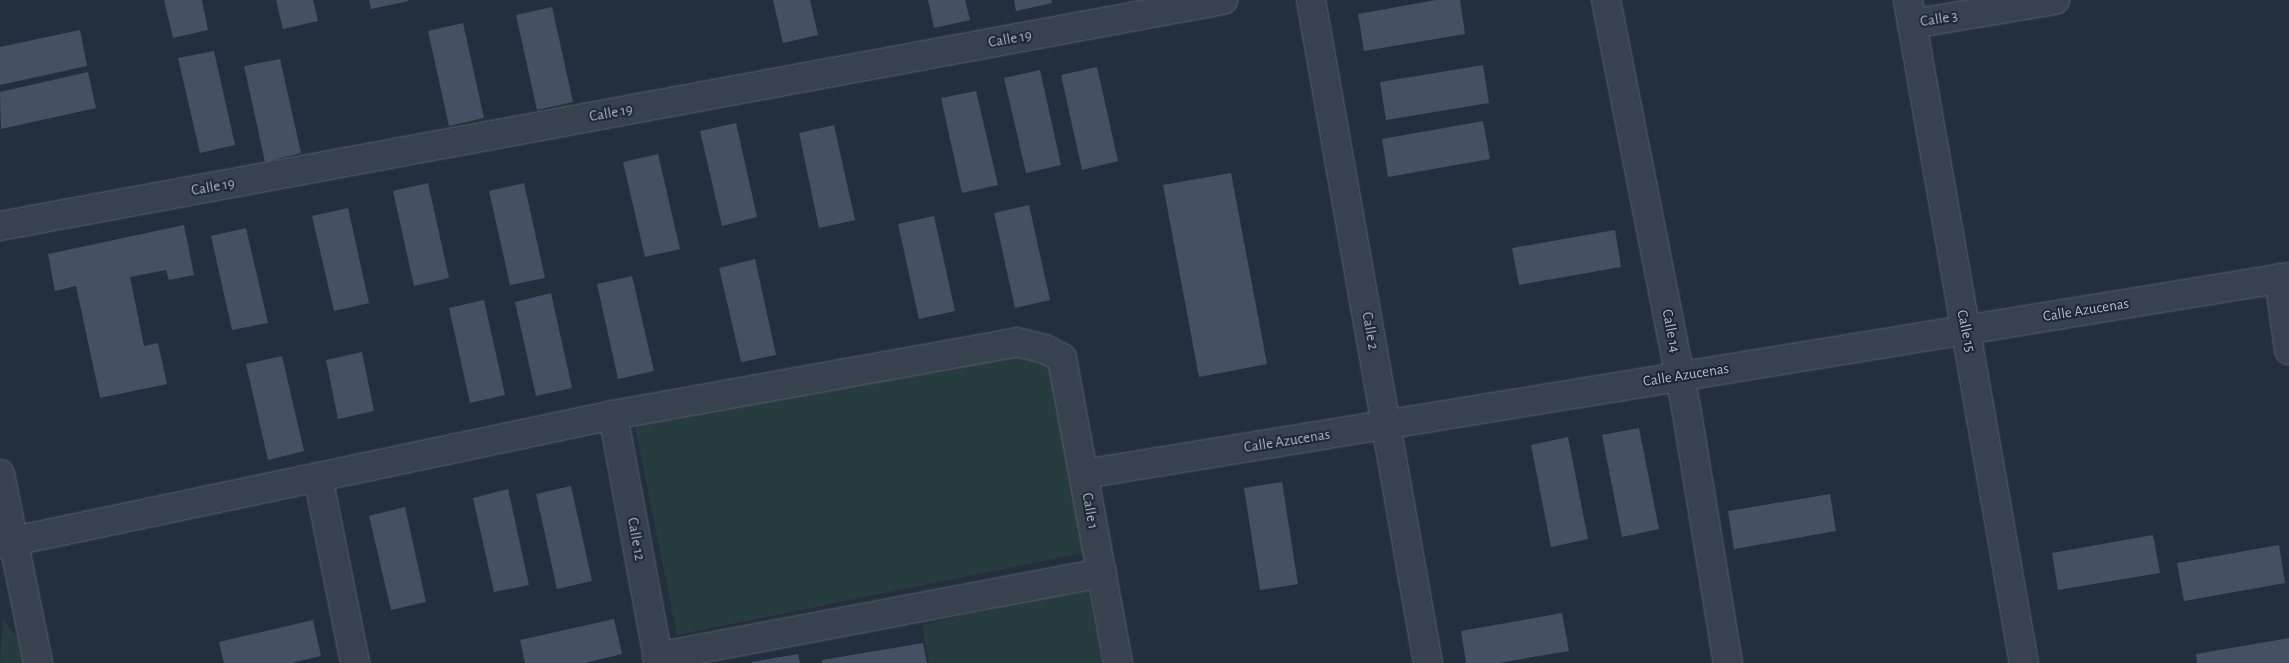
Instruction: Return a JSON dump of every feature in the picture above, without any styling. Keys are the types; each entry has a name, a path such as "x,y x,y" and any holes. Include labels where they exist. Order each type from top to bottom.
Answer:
{"street":[{"name":"Calle 19","path":"0,226 1223,0"},
{"name":"Calle 2","path":"1311,0 1428,663"},
{"name":"Calle 14","path":"1606,0 1680,377 1728,663"},
{"name":"Calle 3","path":"1910,12 2055,0"},
{"name":"Calle 15","path":"1910,12 1965,330 1974,364 2024,663"},
{"name":"Calle Azucenas","path":"1084,474 2284,278"},
{"path":"2284,278 2289,350"},
{"name":"Calle 1","path":"613,415 1017,342 1045,349 1062,358 1118,663"},
{"path":"7,543 613,415"},
{"name":"Calle 12","path":"613,415 658,660"},
{"path":"0,474 7,543 38,663"},
{"path":"318,477 355,663"},
{"path":"658,660 1102,573"}],"green space":[{"path":"1016,354 1038,360 1053,369 1092,551 677,635 635,426"},
{"path":"1088,588 1102,663 929,663 922,625"},
{"path":"3,619 17,637 23,663 0,663"}],"building":[{"path":"164,0 202,0 208,30 173,38"},
{"path":"276,0 313,0 318,21 283,29"},
{"path":"369,0 408,0 409,1 371,9"},
{"path":"773,0 810,0 818,35 783,43"},
{"path":"928,0 965,0 970,20 934,28"},
{"path":"1014,0 1051,0 1052,3 1016,11"},
{"path":"1436,0 1460,0 1465,34 1364,51 1358,14"},
{"path":"552,7 573,102 537,110 516,15"},
{"path":"463,23 484,118 449,126 428,31"},
{"path":"80,30 87,66 0,85 0,47"},
{"path":"214,51 235,145 200,153 178,58"},
{"path":"280,59 301,153 265,162 244,66"},
{"path":"1483,65 1489,103 1386,120 1380,82"},
{"path":"1097,67 1118,161 1082,170 1061,75"},
{"path":"1040,70 1061,165 1026,173 1004,78"},
{"path":"88,72 96,108 1,129 0,92"},
{"path":"976,91 998,185 962,193 941,98"},
{"path":"1483,121 1490,159 1388,177 1382,139"},
{"path":"736,123 757,217 722,226 700,131"},
{"path":"834,125 855,220 819,228 799,133"},
{"path":"658,154 680,249 645,257 623,162"},
{"path":"1231,173 1267,364 1199,377 1163,185"},
{"path":"428,183 449,278 414,286 393,191"},
{"path":"524,183 545,278 510,285 489,191"},
{"path":"1029,205 1050,300 1015,308 994,213"},
{"path":"348,208 369,303 334,311 312,216"},
{"path":"934,216 955,311 919,319 898,224"},
{"path":"184,225 194,275 169,280 166,270 130,277 144,346 158,343 167,384 100,398 76,286 55,291 48,254"},
{"path":"246,228 268,323 232,330 211,236"},
{"path":"1615,230 1621,267 1519,285 1512,248"},
{"path":"755,259 776,355 741,362 719,268"},
{"path":"632,276 654,371 618,379 597,284"},
{"path":"551,293 572,388 536,396 515,302"},
{"path":"484,300 505,395 470,403 449,308"},
{"path":"362,352 374,411 338,419 326,360"},
{"path":"282,356 304,451 268,460 246,364"},
{"path":"1639,428 1659,529 1622,537 1602,435"},
{"path":"1568,437 1588,539 1551,547 1531,445"},
{"path":"1282,482 1298,584 1260,590 1244,488"},
{"path":"571,486 592,581 557,589 536,494"},
{"path":"508,489 529,585 494,592 473,498"},
{"path":"1830,494 1836,531 1734,549 1728,511"},
{"path":"405,507 426,602 391,610 369,516"},
{"path":"2153,535 2160,573 2058,590 2052,553"},
{"path":"2279,545 2285,583 2184,601 2177,563"},
{"path":"1562,613 1569,651 1498,663 1466,663 1461,631"},
{"path":"614,619 622,654 585,663 525,663 520,640"},
{"path":"313,620 321,656 291,663 224,663 219,642"},
{"path":"2289,638 2289,663 2197,663 2196,654"},
{"path":"923,643 927,663 822,663 822,660"},
{"path":"798,654 800,663 752,663 752,662"}]}
